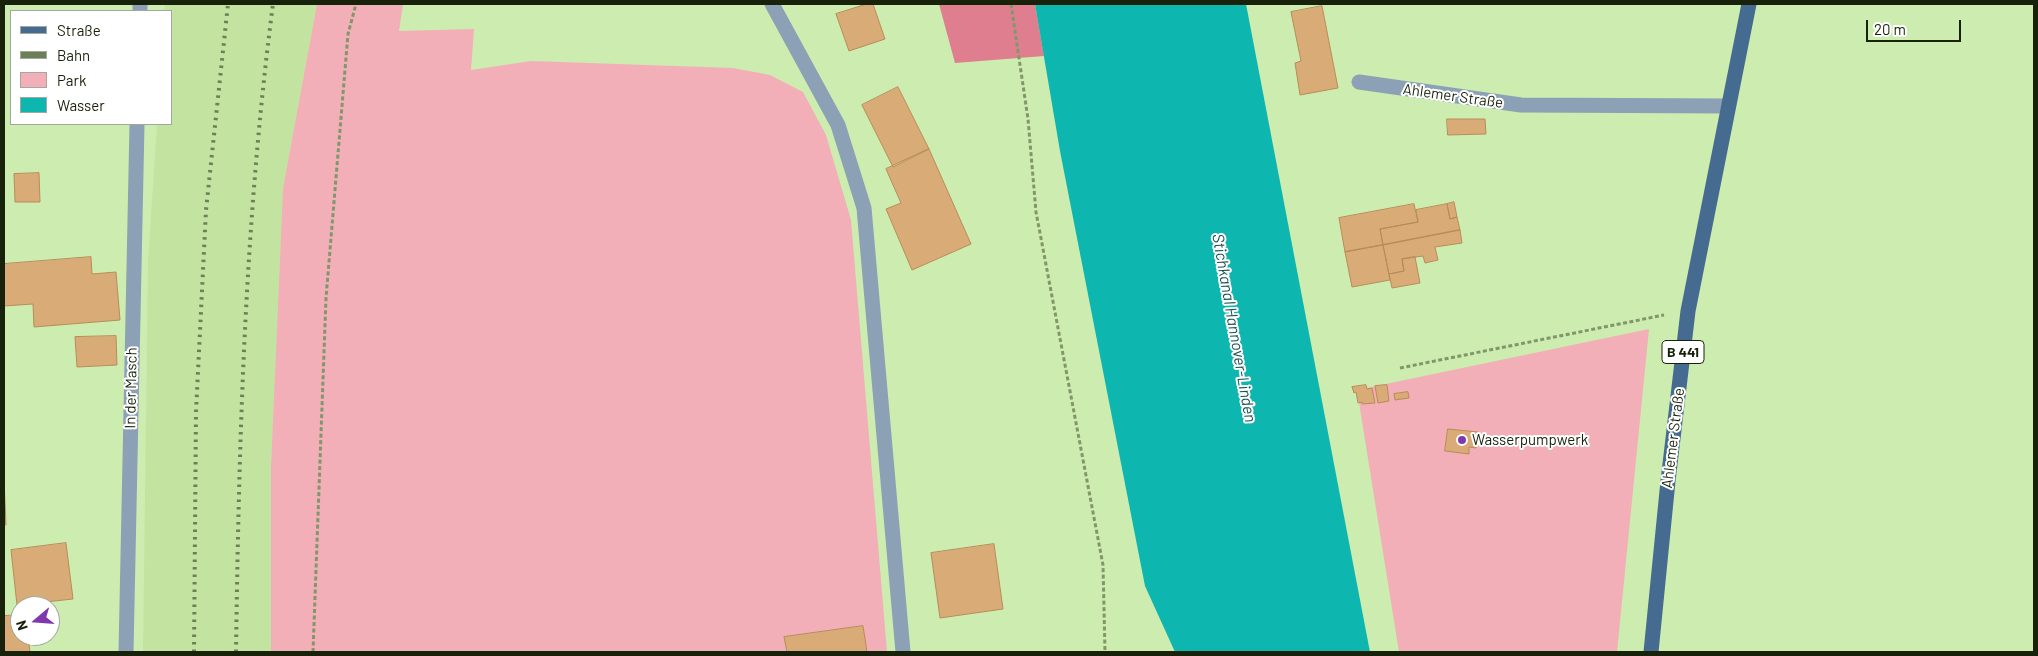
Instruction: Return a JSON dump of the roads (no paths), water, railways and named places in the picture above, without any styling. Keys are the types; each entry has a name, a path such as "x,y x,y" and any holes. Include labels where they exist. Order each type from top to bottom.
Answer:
{"main road":[{"name":"Ahlemer Straße","path":"1651,652 1668,481 1688,311 1727,106 1749,4"}],"street":[{"path":"770,5 838,125 864,208 903,652"},
{"name":"Ahlemer Straße","path":"1359,82 1521,105 1727,106"},
{"name":"In der Masch","path":"126,652 137,125"}],"water":[{"name":"Stichkanal Hannover-Linden","path":"1035,4 1246,4 1370,652 1175,652 1145,586 1060,151"}],"railway":[{"path":"194,652 196,412 206,210 228,4"},
{"path":"236,652 245,327 263,84 273,4"}],"place":[{"name":"Wasserpumpwerk","path":"1462,440"}]}
